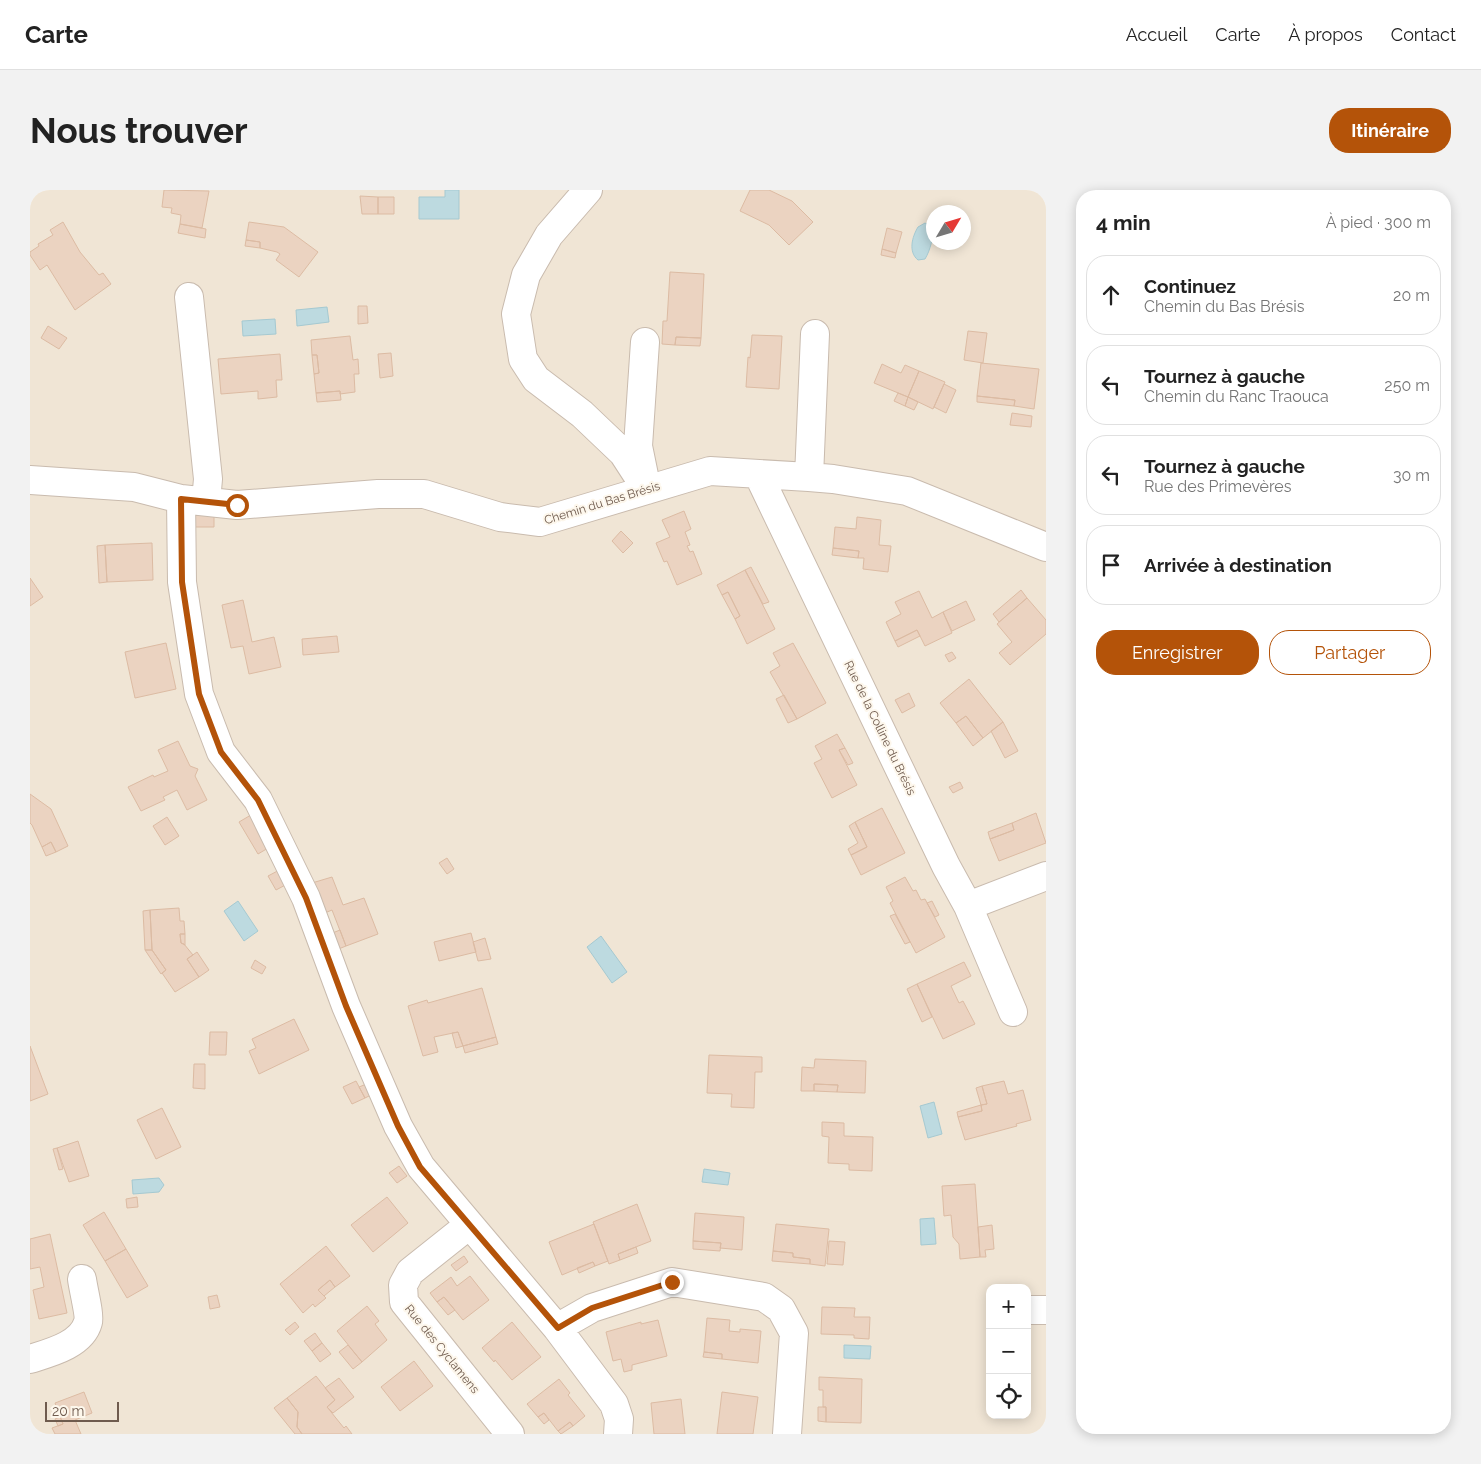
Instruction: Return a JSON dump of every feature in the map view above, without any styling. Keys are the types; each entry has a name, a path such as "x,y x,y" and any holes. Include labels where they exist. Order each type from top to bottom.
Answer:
{"street":[{"path":"588,190 549,235 526,275 516,314 523,359 536,379 582,414 623,453 647,490"},
{"path":"189,297 208,479 193,500 182,582 199,694 221,752 258,800 306,898 346,1006 398,1126 420,1167 558,1328 614,1404 619,1419 618,1434"},
{"path":"810,477 815,334"},
{"path":"646,342 638,446 647,490"},
{"name":"Chemin du Bas Brésis","path":"30,480 134,487 193,500 237,505 378,494 424,494 500,517 540,522 710,471 810,477 907,491 1046,547"},
{"name":"Rue de la Colline du Brésis","path":"758,474 946,866 968,906 1013,1012"},
{"path":"968,906 1046,876"},
{"name":"Rue des Cyclamens","path":"469,1224 410,1272 403,1285 404,1302 510,1434"},
{"path":"30,1359 54,1351 80,1337 88,1322 82,1279"},
{"path":"558,1328 592,1308 672,1282 764,1297 781,1309 794,1333 787,1434"},
{"path":"1031,1310 1046,1310"}],"shaded area":[{"path":"30,190 1046,190 1046,1434 30,1434"}],"water":[{"path":"445,190 459,190 459,219 419,219 419,197 445,197"},
{"path":"926,224 926,250 929,250 925,259 918,260 912,249 914,235 918,227"},
{"path":"327,307 329,322 297,326 296,310"},
{"path":"275,319 276,334 243,336 242,321"},
{"path":"238,901 258,931 244,941 224,911"},
{"path":"601,936 627,972 612,983 587,947"},
{"path":"934,1102 942,1134 928,1138 920,1106"},
{"path":"704,1169 730,1173 728,1185 702,1182"},
{"path":"159,1178 164,1185 159,1192 133,1194 132,1180"},
{"path":"934,1218 936,1244 921,1245 920,1219"},
{"path":"844,1345 871,1346 870,1359 844,1358"}],"building":[{"path":"164,190 209,191 202,228 180,224 181,215 171,213 172,208 162,207"},
{"path":"750,190 769,190 792,201 813,222 789,245 769,225 740,211"},
{"path":"360,196 378,197 378,214 362,214"},
{"path":"378,197 394,197 394,214 378,214"},
{"path":"63,222 80,252 99,275 103,273 111,284 75,310 47,265 40,270 30,255 30,252 39,246 38,244 53,235 50,230"},
{"path":"249,222 284,227 318,252 299,277 276,260 280,254 260,248 260,242 246,240"},
{"path":"180,224 206,229 205,238 178,233"},
{"path":"887,228 902,232 896,253 882,249"},
{"path":"246,240 260,242 260,248 245,246"},
{"path":"882,249 896,253 895,258 881,255"},
{"path":"670,272 704,274 701,338 676,337 675,345 662,344 663,321 667,321"},
{"path":"358,306 367,306 368,323 358,324"},
{"path":"48,326 67,338 59,349 41,338"},
{"path":"968,331 987,333 983,363 964,360"},
{"path":"752,335 782,336 779,389 746,387"},
{"path":"350,336 353,360 358,359 359,374 354,374 355,392 340,394 340,391 316,393 314,374 319,373 317,355 312,355 311,340"},
{"path":"676,337 701,338 700,346 675,345"},
{"path":"391,353 393,376 380,378 378,354"},
{"path":"280,354 282,380 276,380 277,397 258,399 258,391 221,394 218,359"},
{"path":"312,355 317,355 319,373 314,374"},
{"path":"981,363 1039,369 1034,409 1014,406 1015,400 977,396"},
{"path":"882,364 901,373 905,365 919,371 908,397 874,383"},
{"path":"919,371 945,382 933,409 908,397"},
{"path":"944,384 956,390 946,413 934,407"},
{"path":"340,391 341,400 317,402 316,393"},
{"path":"898,393 908,397 905,406 894,401"},
{"path":"977,396 1015,400 1014,406 977,402"},
{"path":"908,397 918,402 914,410 905,406"},
{"path":"1012,413 1032,416 1031,427 1010,425"},
{"path":"684,511 691,529 685,532 690,545 687,546 690,552 693,551 702,574 677,585 667,561 664,562 656,543 670,537 662,520"},
{"path":"195,514 214,515 214,527 192,527"},
{"path":"857,517 881,520 879,545 891,546 888,572 863,569 864,558 858,558 859,551 833,548 835,527 856,529"},
{"path":"621,531 633,543 623,553 612,541"},
{"path":"152,543 153,580 107,582 105,545"},
{"path":"105,545 107,582 99,583 97,546"},
{"path":"833,548 859,551 858,558 832,555"},
{"path":"751,567 769,602 763,604 745,570"},
{"path":"745,570 775,629 747,644 735,619 740,616 728,592 722,595 717,585"},
{"path":"30,578 43,597 30,606"},
{"path":"1021,590 1027,598 999,622 993,614"},
{"path":"919,591 932,618 943,612 952,633 925,646 917,630 895,641 886,622 901,614 895,602"},
{"path":"728,592 740,616 735,619 722,595"},
{"path":"1027,598 1046,620 1046,634 1010,665 999,653 1012,642 997,624"},
{"path":"243,600 252,642 274,637 281,667 249,674 243,646 231,648 222,605"},
{"path":"966,601 975,620 952,631 943,612"},
{"path":"917,630 920,636 898,647 895,641"},
{"path":"337,636 339,652 303,655 302,639"},
{"path":"166,643 176,689 135,698 125,652"},
{"path":"793,643 826,703 797,719 770,672 780,666 773,653"},
{"path":"952,652 956,658 949,662 945,655"},
{"path":"969,679 1003,722 983,738 966,716 956,723 940,703"},
{"path":"909,693 915,706 902,713 895,700"},
{"path":"784,695 797,719 788,723 776,699"},
{"path":"966,716 983,738 973,746 956,723"},
{"path":"1003,722 1018,751 1005,758 991,731"},
{"path":"837,734 845,748 839,750 857,785 832,798 814,763 822,759 815,746"},
{"path":"178,741 190,766 198,769 195,776 207,800 187,810 177,790 163,797 165,800 141,811 128,787 153,775 154,777 168,771 158,750"},
{"path":"845,748 853,763 848,765 839,750"},
{"path":"960,782 963,788 953,793 949,787"},
{"path":"30,794 51,809 68,846 56,852 51,842 42,847 30,823"},
{"path":"882,808 905,853 861,875 851,855 867,847 855,822"},
{"path":"256,812 275,844 258,854 239,822"},
{"path":"1036,813 1046,843 999,861 990,839 1014,830 1012,823"},
{"path":"167,817 179,836 165,845 153,826"},
{"path":"855,822 867,847 851,855 848,849 858,843 849,826"},
{"path":"1012,823 1014,830 990,839 988,832"},
{"path":"51,842 56,852 46,856 42,847"},
{"path":"447,858 454,869 447,874 439,863"},
{"path":"285,867 291,882 276,890 268,876"},
{"path":"332,877 343,905 364,898 378,934 346,946 332,910 320,915 312,883"},
{"path":"905,877 913,891 916,890 921,900 925,899 945,937 916,953 890,903 893,901 886,887"},
{"path":"932,901 939,915 935,917 927,903"},
{"path":"179,908 180,921 184,921 185,934 180,934 181,943 193,955 187,959 199,977 175,992 162,973 166,970 152,950 150,910"},
{"path":"150,910 152,950 145,950 143,911"},
{"path":"895,914 910,942 905,944 890,916"},
{"path":"340,930 346,946 336,950 330,934"},
{"path":"471,933 476,952 439,961 434,942"},
{"path":"180,934 185,934 185,945 181,943"},
{"path":"485,938 491,959 478,961 473,942"},
{"path":"145,950 152,950 166,970 161,974"},
{"path":"197,952 209,970 199,977 187,959"},
{"path":"255,960 266,967 262,974 251,968"},
{"path":"964,962 971,976 951,986 959,1003 963,1001 975,1024 943,1039 917,984"},
{"path":"917,984 932,1017 922,1022 907,989"},
{"path":"482,988 496,1037 463,1046 458,1032 434,1037 438,1052 423,1056 408,1006 427,1000 428,1003"},
{"path":"294,1019 309,1050 259,1074 249,1051 256,1048 252,1039"},
{"path":"210,1032 227,1032 226,1055 209,1055"},
{"path":"458,1032 463,1046 456,1048 452,1033"},
{"path":"496,1037 498,1044 465,1053 463,1046"},
{"path":"30,1046 48,1094 30,1101"},
{"path":"709,1055 762,1057 762,1072 755,1072 754,1108 731,1107 732,1094 707,1093"},
{"path":"815,1059 866,1061 865,1093 837,1092 838,1085 814,1084 814,1091 801,1091 802,1067 814,1068"},
{"path":"194,1064 205,1064 205,1089 193,1088"},
{"path":"356,1081 365,1098 352,1104 343,1087"},
{"path":"1004,1081 1008,1094 1023,1090 1031,1120 1016,1124 1017,1126 965,1140 958,1117 982,1111 981,1105 987,1104 982,1086"},
{"path":"369,1083 373,1094 365,1098 359,1087"},
{"path":"814,1084 838,1085 837,1092 814,1091"},
{"path":"982,1086 987,1104 981,1105 976,1088"},
{"path":"981,1105 982,1111 958,1117 957,1112"},
{"path":"162,1108 181,1147 156,1159 137,1120"},
{"path":"822,1122 844,1123 844,1136 873,1137 872,1171 849,1170 849,1164 828,1163 829,1137 822,1136"},
{"path":"78,1141 89,1176 69,1182 57,1148"},
{"path":"57,1148 63,1169 59,1170 53,1149"},
{"path":"399,1166 407,1176 397,1183 389,1173"},
{"path":"975,1184 980,1257 960,1259 959,1244 953,1237 951,1215 944,1216 942,1186"},
{"path":"137,1197 138,1207 127,1208 126,1199"},
{"path":"387,1197 408,1223 373,1252 351,1225"},
{"path":"637,1204 651,1241 618,1254 620,1260 609,1264 593,1222"},
{"path":"104,1212 126,1249 105,1261 83,1225"},
{"path":"695,1213 744,1217 742,1250 720,1248 721,1243 693,1241"},
{"path":"594,1224 608,1261 595,1266 593,1262 562,1275 549,1242"},
{"path":"776,1224 829,1229 825,1266 810,1264 810,1259 793,1257 793,1253 773,1251"},
{"path":"992,1225 994,1249 985,1250 986,1257 980,1257 978,1227"},
{"path":"50,1234 67,1313 39,1319 33,1290 44,1287 40,1267 30,1269 30,1239"},
{"path":"693,1241 721,1243 720,1251 693,1249"},
{"path":"829,1241 845,1242 843,1265 827,1264"},
{"path":"326,1246 350,1276 335,1287 330,1280 318,1290 326,1298 315,1307 313,1304 303,1313 280,1284"},
{"path":"636,1247 638,1253 620,1260 618,1254"},
{"path":"126,1249 148,1286 127,1298 105,1261"},
{"path":"773,1251 793,1253 793,1257 810,1259 810,1264 772,1261"},
{"path":"464,1256 468,1262 456,1271 451,1265"},
{"path":"593,1262 595,1266 579,1273 577,1268"},
{"path":"470,1276 489,1300 463,1320 444,1297 437,1302 430,1293 451,1277 457,1286"},
{"path":"330,1280 335,1287 324,1296 318,1290"},
{"path":"217,1295 220,1307 210,1309 208,1297"},
{"path":"444,1297 455,1310 448,1315 437,1302"},
{"path":"367,1306 379,1321 375,1324 387,1340 362,1362 337,1331"},
{"path":"822,1307 855,1308 854,1317 870,1317 869,1339 854,1338 854,1335 821,1334"},
{"path":"707,1318 730,1320 729,1331 740,1332 740,1329 761,1331 758,1363 722,1359 722,1354 704,1352"},
{"path":"658,1320 667,1356 632,1365 632,1370 624,1372 621,1359 613,1361 606,1332 641,1322 641,1324"},
{"path":"295,1322 299,1327 290,1335 285,1330"},
{"path":"512,1322 541,1357 512,1380 482,1348"},
{"path":"315,1333 322,1343 312,1351 304,1341"},
{"path":"322,1343 331,1354 320,1362 312,1351"},
{"path":"348,1345 362,1362 353,1369 339,1352"},
{"path":"704,1352 722,1354 722,1359 703,1357"},
{"path":"414,1361 433,1386 400,1411 381,1387"},
{"path":"316,1376 335,1400 327,1407 344,1428 346,1426 352,1434 302,1434 297,1427 298,1412 287,1398"},
{"path":"819,1377 862,1379 861,1423 826,1422 826,1407 823,1407 823,1390 819,1390"},
{"path":"339,1378 354,1397 333,1413 327,1407 335,1400 325,1388"},
{"path":"559,1379 570,1393 568,1395 585,1416 573,1426 570,1422 558,1431 544,1413 538,1417 527,1404"},
{"path":"84,1392 92,1413 75,1420 81,1434 55,1434 52,1428 63,1424 55,1403"},
{"path":"722,1392 758,1397 753,1434 717,1434"},
{"path":"287,1398 298,1412 297,1427 302,1434 295,1434 274,1408"},
{"path":"681,1399 685,1434 654,1434 651,1403"},
{"path":"818,1407 826,1407 826,1422 818,1421"},
{"path":"544,1413 549,1420 544,1424 538,1417"},
{"path":"60,1417 63,1424 58,1426 55,1419"},
{"path":"570,1422 573,1426 561,1434 558,1431"}],"route":[{"path":"237,505 181,499 182,582 199,694 221,752 258,800 306,898 346,1006 398,1126 420,1167 558,1328 592,1308 672,1282"}]}
